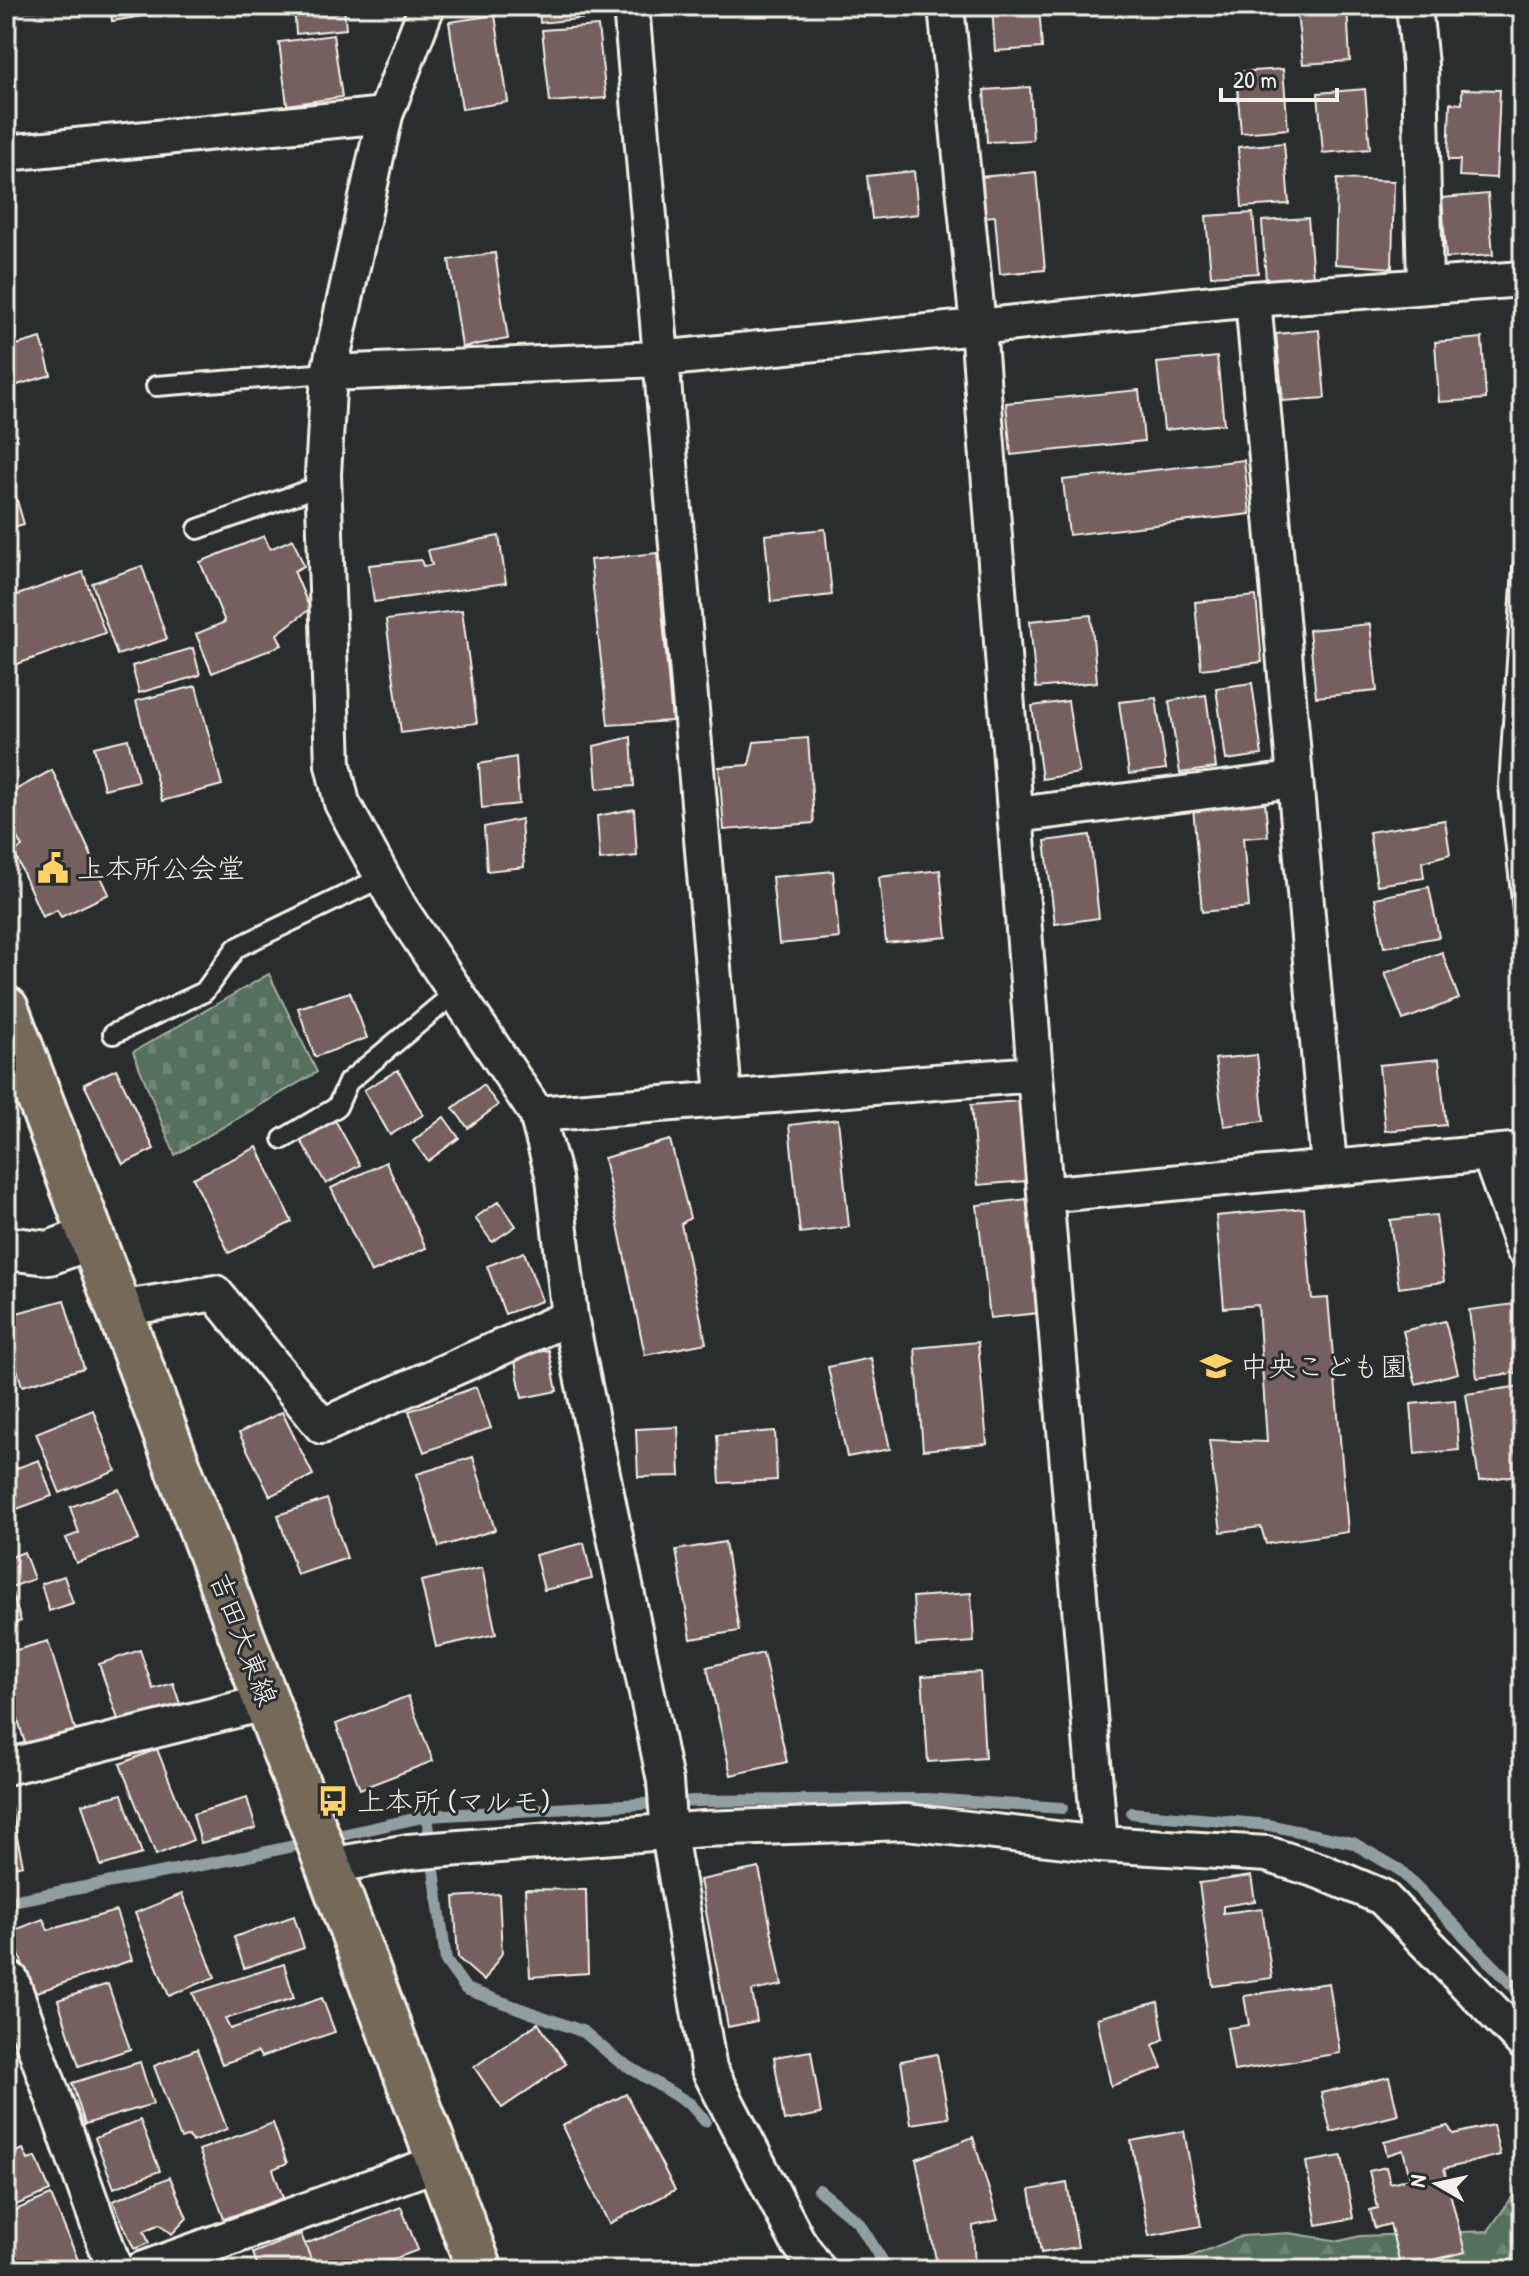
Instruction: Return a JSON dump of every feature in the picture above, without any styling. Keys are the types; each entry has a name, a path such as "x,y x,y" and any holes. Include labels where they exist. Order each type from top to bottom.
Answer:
{"main road":[{"name":"吉田大東線","path":"6,1009 480,2270"}],"street":[{"path":"427,6 385,115 329,373 323,485 333,765 342,803 383,877 537,1114 554,1178 570,1317 665,1781 668,1825 709,2069 797,2240 818,2270"},
{"path":"631,6 724,1096"},
{"path":"946,6 978,327 1035,1074 1100,1844"},
{"path":"1414,6 1420,65 1425,285"},
{"path":"6,153 385,115"},
{"path":"329,373 659,359 1253,299 1523,279"},
{"path":"1253,299 1329,1166"},
{"path":"1016,815 1294,780"},
{"path":"537,1114 724,1096 1035,1074"},
{"path":"1045,1192 1064,1193 1523,1150"},
{"path":"1489,1153 1523,1248"},
{"path":"6,1248 49,1253 90,1238"},
{"path":"119,1309 215,1293 322,1426 570,1317"},
{"path":"6,1767 268,1702"},
{"path":"322,1848 409,1852 668,1825 703,1829 906,1822 1100,1844 1267,1854 1320,1871 1382,1897 1523,2042"},
{"path":"11,1980 115,2270"},
{"path":"141,2270 440,2162"}],"lane":[{"path":"156,386 329,373"},
{"path":"198,529 323,485"},
{"path":"1523,568 1509,786 1523,910"},
{"path":"113,1034 204,992 236,948 383,877"},
{"path":"283,1139 337,1107 348,1082 456,992"}],"green space":[{"path":"269,974 317,1072 175,1155 133,1052"},
{"path":"1523,2182 1523,2270 1109,2270 1185,2259 1242,2236 1289,2233 1340,2241 1360,2236 1488,2231"}],"building":[{"path":"9,6 90,6 90,8 9,12"},
{"path":"110,6 161,6 162,13 112,21"},
{"path":"294,6 344,6 346,29 296,34"},
{"path":"539,6 596,6 597,17 540,23"},
{"path":"992,6 1039,6 1042,48 995,51"},
{"path":"1296,6 1347,6 1350,61 1303,64"},
{"path":"495,15 508,102 462,109 449,22"},
{"path":"598,26 606,98 550,102 542,30"},
{"path":"333,35 342,97 287,105 279,42"},
{"path":"1283,69 1288,129 1241,133 1236,72"},
{"path":"1030,87 1033,140 987,142 984,90"},
{"path":"1365,89 1370,149 1323,153 1318,93"},
{"path":"1462,89 1500,90 1496,178 1459,176 1460,160 1448,160 1450,103 1462,104"},
{"path":"1284,143 1289,204 1242,207 1238,147"},
{"path":"914,171 918,214 872,219 867,176"},
{"path":"1036,172 1045,270 1000,274 995,216 984,217 980,177"},
{"path":"1337,179 1394,181 1392,268 1335,264"},
{"path":"1488,194 1493,255 1446,258 1442,198"},
{"path":"1253,213 1258,273 1211,276 1206,216"},
{"path":"1308,218 1313,277 1266,281 1262,221"},
{"path":"495,253 508,339 462,347 449,260"},
{"path":"1319,330 1325,398 1283,401 1276,334"},
{"path":"41,338 51,375 14,386 6,348"},
{"path":"1482,338 1486,399 1439,402 1435,342"},
{"path":"1217,357 1224,424 1164,430 1157,363"},
{"path":"1139,390 1144,441 1011,455 1006,403"},
{"path":"1244,460 1250,514 1069,535 1063,480"},
{"path":"6,464 24,524 6,529"},
{"path":"825,529 832,595 771,602 765,535"},
{"path":"264,536 270,549 293,539 304,566 294,571 310,609 277,634 282,645 212,673 196,634 225,622 200,562"},
{"path":"499,536 506,583 374,602 369,565 421,560 423,566 432,565 428,550"},
{"path":"657,553 672,721 608,725 590,560"},
{"path":"142,566 167,639 117,655 92,583"},
{"path":"83,572 105,633 6,668 6,599"},
{"path":"1256,596 1262,662 1201,669 1195,602"},
{"path":"462,610 477,723 401,733 386,620"},
{"path":"1091,615 1097,682 1036,688 1030,621"},
{"path":"1370,624 1377,691 1316,697 1309,630"},
{"path":"193,648 200,675 139,693 132,666"},
{"path":"1252,683 1262,755 1226,760 1216,688"},
{"path":"196,686 222,785 162,801 136,701"},
{"path":"1206,695 1216,768 1180,773 1169,701"},
{"path":"1156,698 1166,769 1129,774 1119,702"},
{"path":"1068,701 1079,773 1042,779 1032,706"},
{"path":"631,737 634,786 597,789 594,746"},
{"path":"808,738 814,823 724,830 719,767 749,765 754,742"},
{"path":"128,739 138,781 104,789 94,747"},
{"path":"516,757 519,804 482,808 479,764"},
{"path":"52,770 109,894 61,917 57,910 42,917 14,852 22,847 6,817 6,795"},
{"path":"1265,801 1268,836 1243,838 1249,907 1202,912 1193,807"},
{"path":"634,809 637,856 600,860 597,816"},
{"path":"521,819 524,867 487,871 484,827"},
{"path":"1445,820 1450,854 1422,862 1424,878 1377,885 1369,832"},
{"path":"1090,835 1099,918 1055,924 1045,841"},
{"path":"940,870 947,937 886,943 879,877"},
{"path":"833,871 839,938 779,944 772,877"},
{"path":"1429,887 1439,937 1384,947 1375,898"},
{"path":"1442,952 1459,999 1403,1020 1385,973"},
{"path":"350,992 367,1038 315,1057 298,1008"},
{"path":"1257,1055 1264,1121 1224,1126 1215,1059"},
{"path":"1439,1059 1446,1125 1385,1131 1379,1065"},
{"path":"116,1069 154,1149 123,1164 84,1084"},
{"path":"398,1070 423,1115 390,1135 364,1090"},
{"path":"483,1085 498,1105 468,1128 453,1108"},
{"path":"1019,1101 1026,1181 978,1185 971,1105"},
{"path":"444,1117 459,1138 428,1161 413,1141"},
{"path":"838,1119 849,1227 800,1233 789,1125"},
{"path":"335,1120 360,1165 326,1184 300,1139"},
{"path":"670,1140 690,1218 681,1224 706,1343 645,1355 604,1158"},
{"path":"257,1147 292,1222 229,1253 193,1178"},
{"path":"386,1162 426,1248 371,1273 331,1188"},
{"path":"1027,1199 1039,1313 990,1318 977,1205"},
{"path":"499,1201 516,1226 492,1242 475,1218"},
{"path":"1304,1208 1312,1299 1328,1298 1348,1532 1266,1544 1261,1527 1221,1532 1209,1440 1267,1442 1258,1305 1224,1308 1216,1216"},
{"path":"1436,1215 1444,1282 1399,1288 1390,1220"},
{"path":"524,1252 542,1301 505,1314 487,1266"},
{"path":"64,1300 84,1368 22,1386 6,1331 6,1316"},
{"path":"1514,1304 1523,1372 1477,1378 1469,1310"},
{"path":"1445,1321 1458,1373 1416,1384 1403,1331"},
{"path":"978,1342 987,1444 923,1450 915,1348"},
{"path":"549,1350 557,1391 522,1398 514,1356"},
{"path":"871,1358 890,1449 847,1457 828,1367"},
{"path":"1521,1386 1523,1474 1479,1481 1466,1394"},
{"path":"476,1387 491,1428 424,1452 409,1411"},
{"path":"1455,1400 1459,1450 1415,1454 1411,1404"},
{"path":"93,1410 116,1471 60,1493 36,1433"},
{"path":"282,1412 313,1475 270,1496 239,1433"},
{"path":"678,1427 680,1476 638,1477 636,1429"},
{"path":"775,1431 777,1480 720,1483 717,1435"},
{"path":"473,1457 495,1530 439,1547 417,1474"},
{"path":"39,1460 52,1496 6,1513 6,1472"},
{"path":"119,1489 139,1540 76,1563 66,1538 79,1533 70,1507"},
{"path":"327,1499 347,1558 297,1575 278,1515"},
{"path":"725,1542 739,1631 691,1639 676,1550"},
{"path":"584,1543 592,1579 544,1590 535,1555"},
{"path":"24,1552 34,1579 6,1589 6,1559"},
{"path":"482,1568 496,1634 436,1647 421,1581"},
{"path":"64,1576 73,1603 49,1611 41,1584"},
{"path":"12,1593 21,1621 6,1626 6,1595"},
{"path":"971,1593 974,1642 916,1646 913,1597"},
{"path":"48,1641 76,1732 26,1747 6,1678 6,1653"},
{"path":"140,1650 153,1689 173,1683 180,1704 120,1725 99,1664"},
{"path":"763,1653 787,1762 731,1775 707,1667"},
{"path":"980,1672 985,1758 928,1762 922,1676"},
{"path":"408,1696 433,1761 360,1789 336,1724"},
{"path":"157,1749 193,1840 156,1855 120,1764"},
{"path":"6,1786 23,1865 6,1869"},
{"path":"122,1794 142,1854 101,1866 82,1804"},
{"path":"247,1798 256,1828 201,1843 193,1814"},
{"path":"759,1868 782,1985 752,1991 757,2021 728,2027 700,1880"},
{"path":"1251,1876 1255,1901 1223,1906 1223,1913 1262,1908 1272,1978 1213,1986 1199,1883"},
{"path":"525,1889 586,1890 588,1973 530,1977"},
{"path":"182,1894 215,1977 169,1996 135,1913"},
{"path":"499,1894 502,1953 484,1981 458,1958 454,1897"},
{"path":"116,1911 132,1960 34,1993 10,1932 43,1919 48,1930"},
{"path":"294,1916 304,1948 244,1968 234,1937"},
{"path":"284,1964 294,1998 225,2019 230,2029 322,1998 335,2032 261,2057 258,2052 222,2064 193,1993"},
{"path":"1329,1983 1340,2053 1234,2071 1227,2028 1249,2025 1244,1996"},
{"path":"108,1984 130,2049 79,2066 58,2000"},
{"path":"1158,2002 1164,2039 1153,2045 1162,2068 1111,2086 1097,2018"},
{"path":"538,2023 566,2064 502,2108 474,2067"},
{"path":"197,2049 227,2129 192,2142 189,2136 181,2139 154,2066"},
{"path":"811,2051 821,2114 784,2121 774,2057"},
{"path":"937,2054 949,2118 911,2124 901,2061"},
{"path":"140,2062 153,2104 85,2124 72,2083"},
{"path":"1389,2077 1398,2115 1331,2132 1321,2093"},
{"path":"626,2094 675,2190 609,2224 562,2126"},
{"path":"140,2120 160,2171 114,2188 95,2138"},
{"path":"273,2123 287,2163 273,2169 283,2198 224,2219 199,2150"},
{"path":"1493,2125 1500,2155 1444,2169 1465,2252 1401,2268 1390,2224 1375,2228 1370,2210 1378,2208 1369,2171 1386,2167 1390,2183 1410,2178 1403,2150 1387,2155 1384,2142 1448,2126 1453,2134"},
{"path":"1184,2131 1201,2226 1149,2236 1131,2141"},
{"path":"973,2137 998,2220 973,2226 975,2270 938,2270 916,2159"},
{"path":"23,2149 28,2160 36,2157 50,2191 6,2209 6,2156"},
{"path":"1342,2156 1353,2218 1317,2225 1306,2162"},
{"path":"170,2177 187,2218 172,2234 160,2224 144,2231 149,2243 134,2249 113,2201"},
{"path":"1067,2183 1078,2247 1041,2253 1030,2190"},
{"path":"51,2195 81,2267 6,2270 6,2214"},
{"path":"401,2207 418,2250 365,2270 315,2270 305,2244"},
{"path":"301,2234 315,2270 259,2270 253,2253"},
{"path":"224,2262 227,2270 203,2270"}],"waterway":[{"path":"6,1902 244,1857 427,1816 696,1801 928,1799 1062,1808"},
{"path":"1132,1813 1269,1825 1353,1843 1400,1870 1523,1996"},
{"path":"427,1816 446,1961 466,1989 584,2032 616,2059 690,2104 705,2121"},
{"path":"819,2190 858,2222 888,2270"}],"place":[{"name":"上本所公会堂","path":"53,868"},
{"name":"中央こども園","path":"1216,1366"},
{"name":"上本所 (マルモ)","path":"333,1801"}]}
